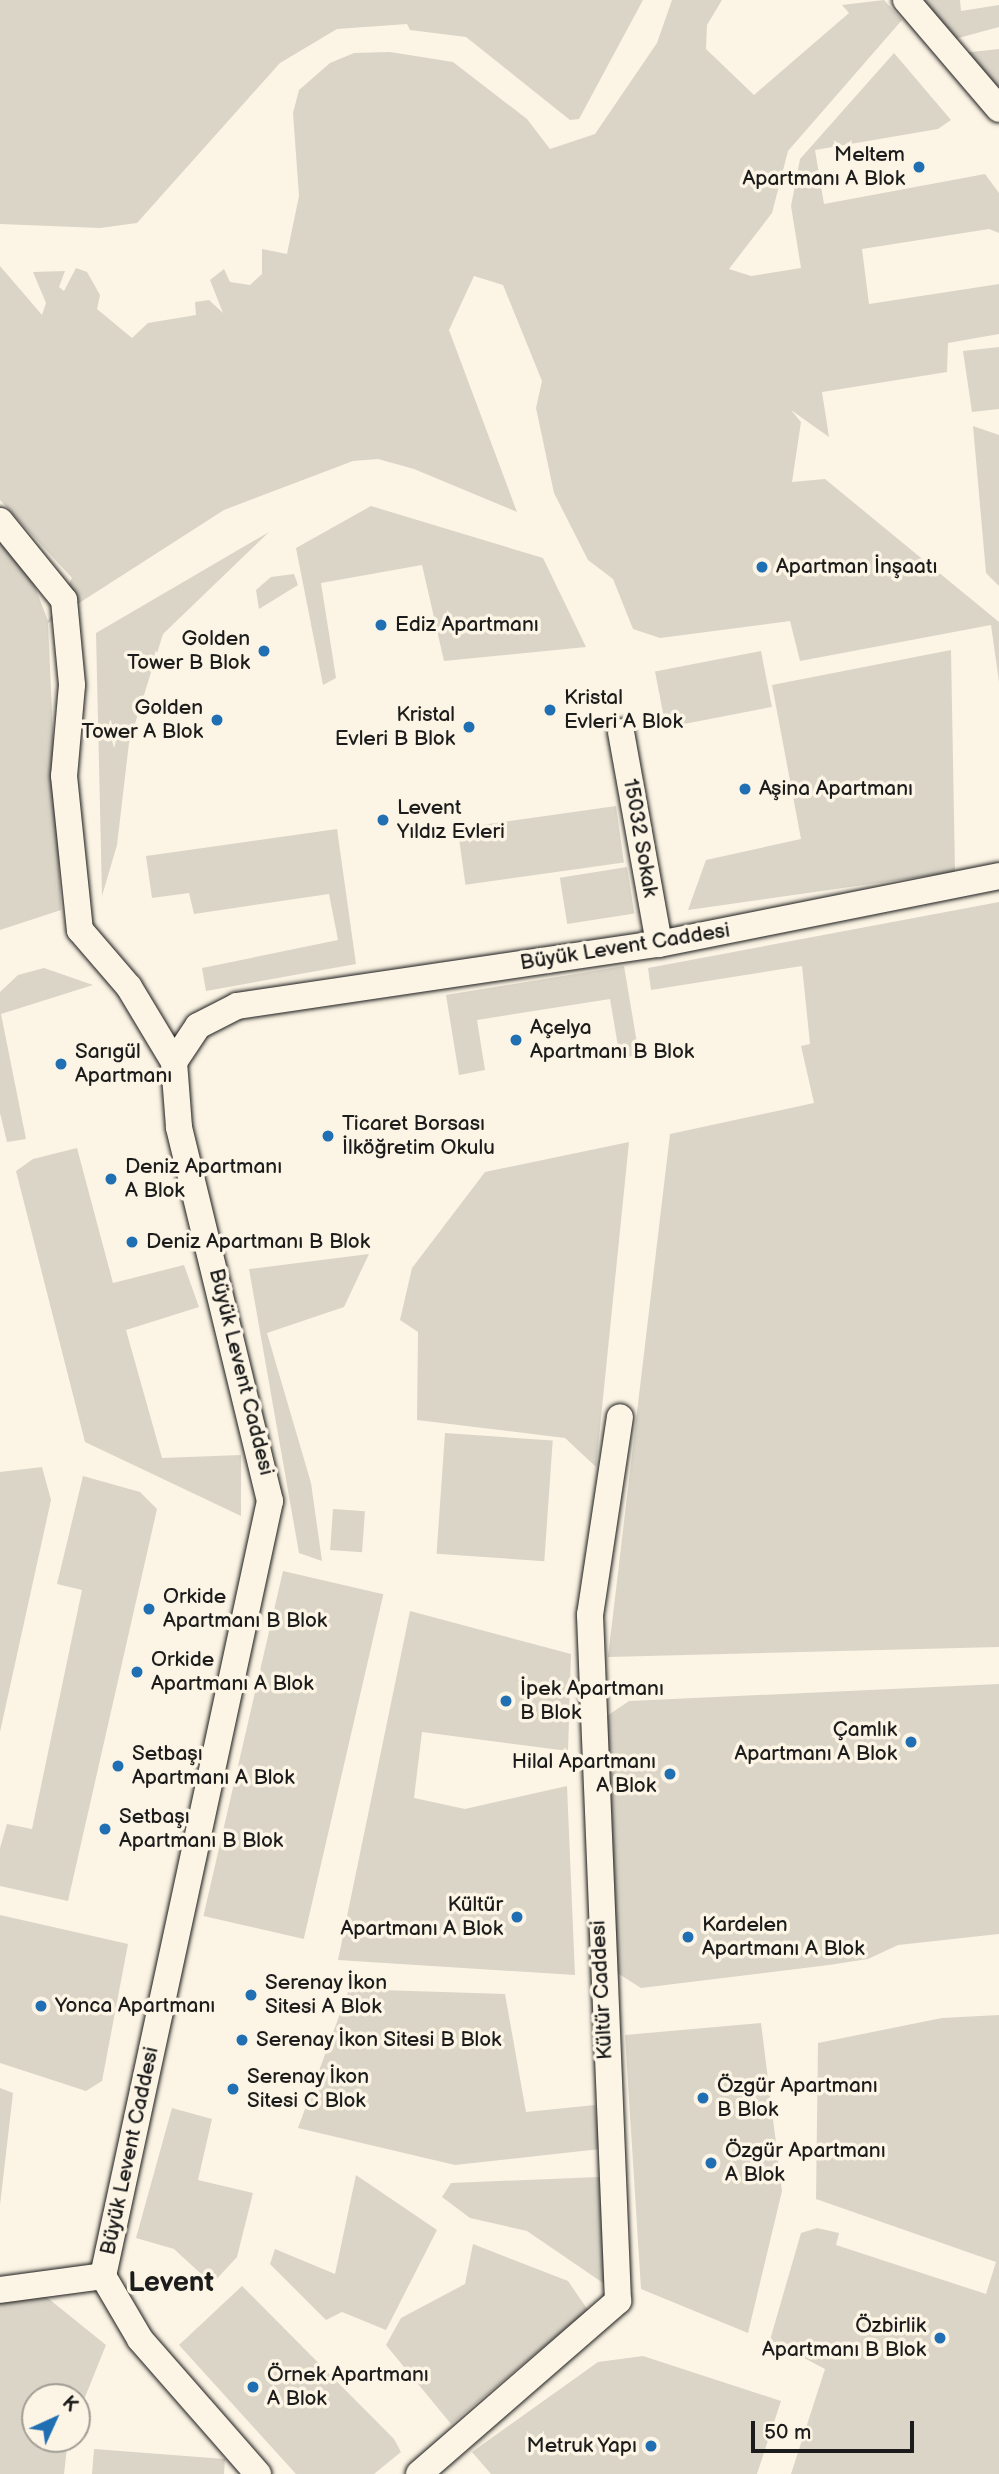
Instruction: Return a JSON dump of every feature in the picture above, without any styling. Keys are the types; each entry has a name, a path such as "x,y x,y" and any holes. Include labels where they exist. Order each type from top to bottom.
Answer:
{"street":[{"path":"906,0 999,109"},
{"path":"0,521 64,600 72,685 64,776 80,930 129,987 174,1062"},
{"name":"15032 Sokak","path":"621,732 659,944"},
{"name":"Büyük Levent Caddesi","path":"258,2474 140,2339 103,2276 270,1501 179,1127 174,1062 198,1026 237,1006 659,944 999,876"},
{"name":"Kültür Caddesi","path":"419,2474 618,2301 590,1615 620,1417"},
{"path":"0,2290 103,2276"}],"shaded area":[{"path":"0,0 643,0 579,119 570,120 466,37 410,30 407,24 337,29 280,63 137,223 100,228 0,224"},
{"path":"672,0 722,0 707,25 706,49 754,95 849,13 842,5 884,0 902,20 788,151 772,213 729,269 751,276 801,268 791,206 800,159 894,53 951,120 938,129 815,150 824,204 985,174 999,193 999,233 989,229 862,249 869,304 999,284 999,334 948,343 947,372 822,392 829,437 791,410 801,422 792,482 825,479 999,622 999,682 991,625 800,661 790,621 660,638 633,629 613,579 588,560 554,493 536,408 542,381 503,285 474,276 449,330 517,512 414,469 378,459 353,461 224,510 48,623 61,910 0,930 0,530 32,579 48,621 72,578 0,500 0,266 42,315 46,303 33,272 65,271 59,287 64,291 76,268 87,272 100,295 97,309 132,338 148,323 196,315 195,302 209,300 223,313 210,280 224,269 230,282 250,285 262,274 262,249 287,254 299,196 293,113 299,90 330,63 354,53 390,52 453,62 527,119 550,149 595,134 657,43"},
{"path":"920,0 960,0 961,11 999,5 999,27 951,40"},
{"path":"999,49 999,96 962,53"},
{"path":"999,347 999,409 972,412 963,351"},
{"path":"973,426 999,435 999,586 986,573"},
{"path":"371,506 543,558 586,647 444,661 422,565 321,583 336,678 323,685 296,548"},
{"path":"269,532 163,634 129,743 117,845 102,896 96,633"},
{"path":"294,574 298,585 259,609 256,590 271,577"},
{"path":"951,650 955,872 688,910 706,860 801,839 772,685"},
{"path":"761,651 772,707 666,728 655,672"},
{"path":"616,806 624,862 465,885 458,828"},
{"path":"337,829 356,964 206,991 202,968 338,940 329,894 194,914 189,893 152,898 146,856"},
{"path":"627,867 634,913 567,924 560,878"},
{"path":"999,902 999,1647 608,1657 670,1134 814,1103 801,1046 810,1044 802,966 651,990 648,968"},
{"path":"624,966 639,1055 620,1058 610,999 477,1020 485,1070 459,1075 446,995"},
{"path":"44,968 93,985 1,1014 26,1139 7,1142 0,1113 0,992 18,975"},
{"path":"629,1142 596,1467 565,1438 417,1420 418,1332 400,1320 412,1268 485,1172"},
{"path":"77,1148 113,1283 184,1265 199,1307 126,1330 162,1458 241,1455 241,1516 85,1442 16,1171 33,1159"},
{"path":"369,1254 344,1307 267,1333 311,1483 322,1561 299,1553 249,1269"},
{"path":"445,1433 553,1441 544,1561 437,1554"},
{"path":"42,1467 51,1500 0,1732 0,1472"},
{"path":"83,1476 140,1492 157,1509 68,1901 0,1886 0,1848 7,1824 32,1829 82,1590 57,1584"},
{"path":"333,1509 365,1511 362,1552 330,1550"},
{"path":"283,1571 383,1594 304,1939 203,1916"},
{"path":"410,1611 571,1654 568,1751 422,1732 414,1798 465,1809 567,1786 575,1975 338,1960"},
{"path":"999,1684 999,1934 898,1945 868,1959 829,1965 641,1988 608,1967 604,1718 629,1701"},
{"path":"0,1915 128,1944 102,2081 86,2091 0,2063"},
{"path":"349,1989 505,1994 526,2112 595,2105 600,2149 455,2165 298,2128"},
{"path":"999,2015 999,2474 791,2474 825,2369 770,2340 801,2233 817,2228 839,2233 836,2245 986,2294 996,2262 816,2199 818,2043 942,2018"},
{"path":"761,2023 782,2191 748,2333 641,2289 625,2035"},
{"path":"0,2088 13,2093 0,2205"},
{"path":"172,2108 212,2119 198,2180 253,2193 237,2257 212,2284 174,2249 136,2238"},
{"path":"356,2175 437,2230 386,2330 342,2312 326,2320 270,2264 275,2249 335,2274"},
{"path":"599,2177 606,2285 527,2231 470,2218 442,2197 451,2183"},
{"path":"473,2244 568,2281 588,2310 451,2424 386,2345 401,2318 465,2284"},
{"path":"242,2286 394,2439 401,2452 374,2474 296,2474 179,2345"},
{"path":"44,2295 106,2345 91,2383 21,2383 21,2453 66,2453 64,2474 0,2474 0,2303"},
{"path":"643,2356 781,2401 757,2474 491,2474 472,2452 598,2362"},
{"path":"94,2449 225,2459 224,2474 92,2474"}],"place":[{"name":"Meltem Apartmanı A Blok","path":"919,167"},
{"name":"Apartman İnşaatı","path":"762,567"},
{"name":"Ediz Apartmanı","path":"381,625"},
{"name":"Golden Tower B Blok","path":"264,651"},
{"name":"Kristal Evleri A Blok","path":"550,710"},
{"name":"Golden Tower A Blok","path":"217,720"},
{"name":"Kristal Evleri B Blok","path":"469,727"},
{"name":"Aşina Apartmanı","path":"745,789"},
{"name":"Levent Yıldız Evleri","path":"383,820"},
{"name":"Açelya Apartmanı B Blok","path":"516,1040"},
{"name":"Sarıgül Apartmanı","path":"61,1064"},
{"name":"Ticaret Borsası İlköğretim Okulu","path":"328,1136"},
{"name":"Deniz Apartmanı A Blok","path":"111,1179"},
{"name":"Deniz Apartmanı B Blok","path":"132,1242"},
{"name":"Orkide Apartmanı B Blok","path":"149,1609"},
{"name":"Orkide Apartmanı A Blok","path":"137,1672"},
{"name":"İpek Apartmanı B Blok","path":"506,1701"},
{"name":"Çamlık Apartmanı A Blok","path":"911,1742"},
{"name":"Setbaşı Apartmanı A Blok","path":"118,1766"},
{"name":"Hilal Apartmanı A Blok","path":"670,1774"},
{"name":"Setbaşı Apartmanı B Blok","path":"105,1829"},
{"name":"Kültür Apartmanı A Blok","path":"517,1917"},
{"name":"Kardelen Apartmanı A Blok","path":"688,1937"},
{"name":"Serenay İkon Sitesi A Blok","path":"251,1995"},
{"name":"Yonca Apartmanı","path":"41,2006"},
{"name":"Serenay İkon Sitesi B Blok","path":"242,2040"},
{"name":"Serenay İkon Sitesi C Blok","path":"233,2089"},
{"name":"Özgür Apartmanı B Blok","path":"703,2098"},
{"name":"Özgür Apartmanı A Blok","path":"711,2163"},
{"name":"Özbirlik Apartmanı B Blok","path":"940,2338"},
{"name":"Örnek Apartmanı A Blok","path":"253,2387"},
{"name":"Metruk Yapı","path":"651,2446"}],"district":[{"name":"Levent","path":"171,2283"}]}
